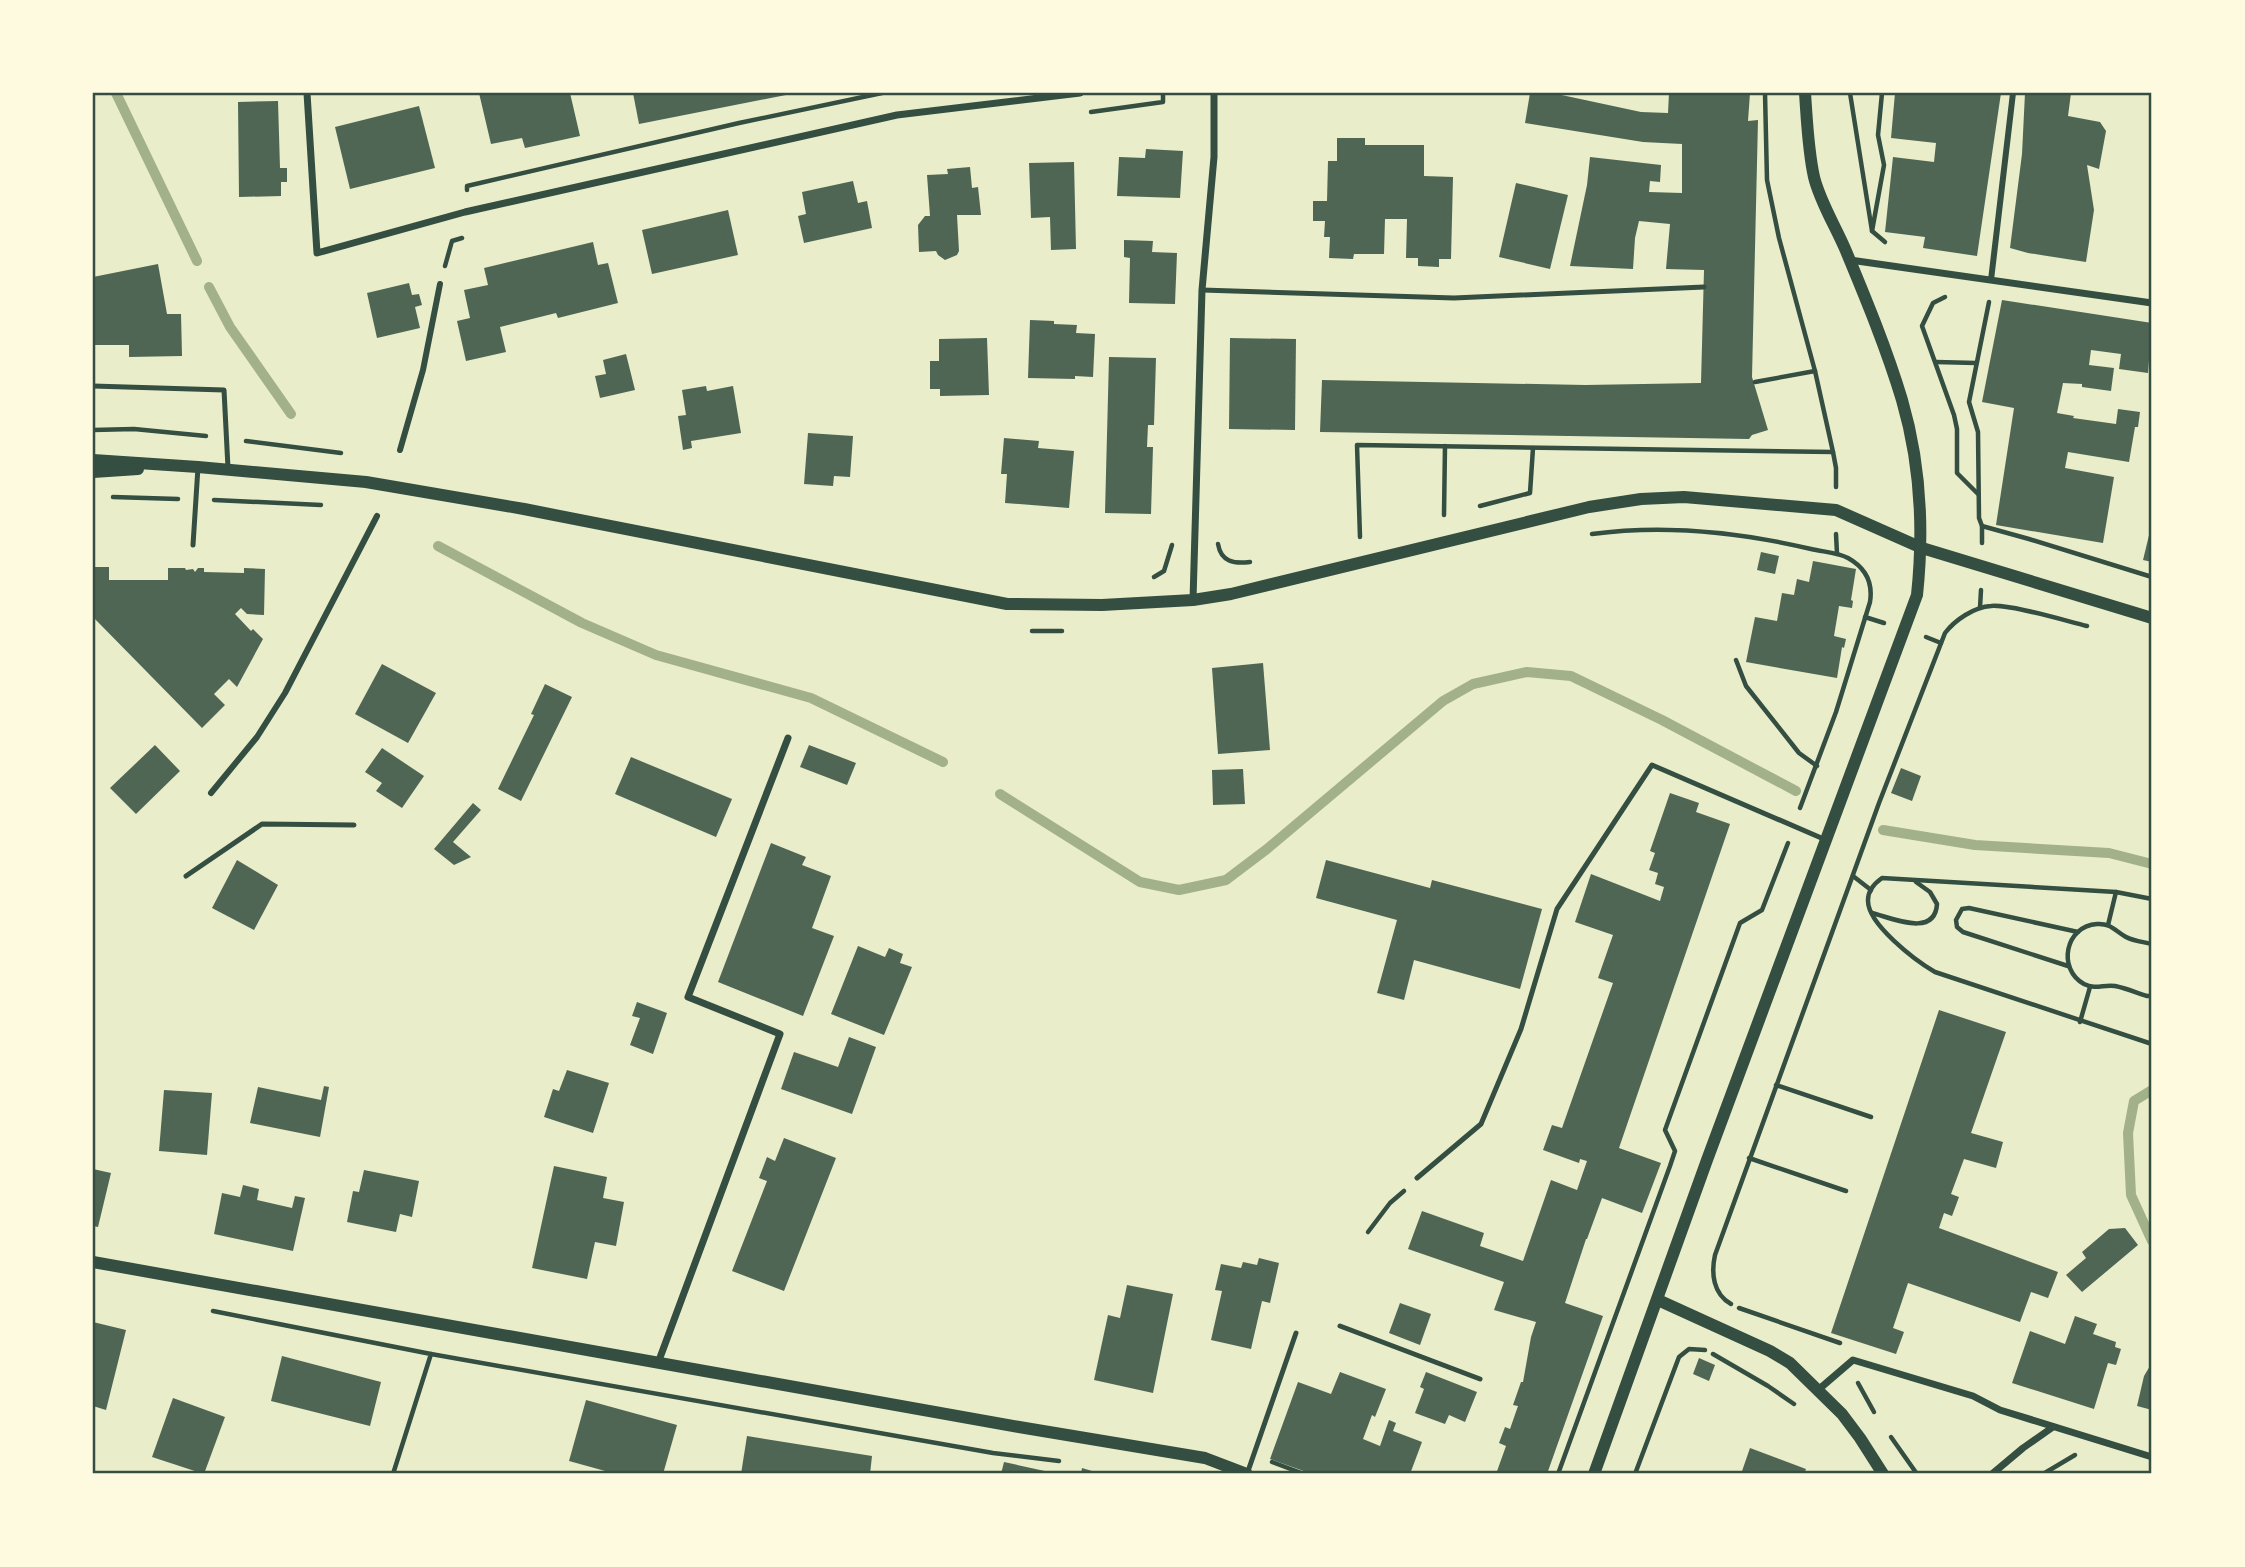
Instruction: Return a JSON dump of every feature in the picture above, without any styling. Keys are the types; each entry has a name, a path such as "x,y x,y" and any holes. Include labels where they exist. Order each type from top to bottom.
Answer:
{"street":[{"path":"307,93 317,253 465,212 897,115 1080,93"},
{"path":"1193,600 1202,290 1213,157 1214,93"},
{"path":"1594,1474 1917,595 1922,548 1917,475 1902,401 1850,260 1815,179 1805,93"},
{"path":"1991,280 2013,93"},
{"path":"1850,260 2152,303"},
{"path":"400,450 423,370 440,284"},
{"path":"93,460 366,482 496,504 1007,604 1102,605 1193,600 1231,594 1589,507 1641,499 1684,497 1836,510 1922,548 2152,618"},
{"path":"93,472 192,466"},
{"path":"211,793 257,737 285,693 377,516"},
{"path":"658,1364 780,1034 688,997 788,738"},
{"path":"93,1262 658,1364 1205,1458 1247,1474"},
{"path":"1658,1300 1770,1351 1790,1363 1848,1422 1883,1474"},
{"path":"1818,1390 1853,1360 1973,1396 2000,1410 2152,1457"},
{"path":"1992,1474 2053,1427"}],"lane":[{"path":"1202,290 1454,298 1704,287"},
{"path":"93,386 225,390 229,469"},
{"path":"192,466 193,545"},
{"path":"1417,1178 1481,1124 1521,1029 1557,909 1652,765 1826,840"},
{"path":"186,876 262,824 354,825"},
{"path":"1340,1326 1480,1379"},
{"path":"1247,1474 1296,1334"}],"path":[{"path":"1081,114 1163,102 1163,93"},
{"path":"1347,540 1360,537 1357,445 1833,452 1767,180 1765,93"},
{"path":"1850,93 1872,231 1884,165 1878,135 1882,93"},
{"path":"452,241 465,237"},
{"path":"1950,296 1940,297 1933,303 1922,326 1957,429 1957,473 1979,495"},
{"path":"1976,301 1989,303 1969,402 1978,432 1979,518 1982,526 2152,577"},
{"path":"1936,362 1976,363"},
{"path":"1755,382 1815,371"},
{"path":"1445,446 1444,515 1456,512"},
{"path":"1469,509 1530,493 1533,447"},
{"path":"1558,1474 1675,1151 1665,1130 1740,923 1762,910 1817,766 1870,603 1870,580 1854,563 1837,554 1750,535 1672,529 1581,536"},
{"path":"1217,543 1220,554 1227,561 1240,564 1252,562"},
{"path":"1832,1341 1736,1307 1719,1295 1712,1266 1749,1158 1931,668 1950,627 1966,615 1992,605 2091,627"},
{"path":"1736,660 1746,686 1799,753 1817,766"},
{"path":"1853,876 1871,890"},
{"path":"2152,900 2116,892 1882,878 1871,890 1868,901 1871,912 1885,931 1915,961 1935,972 2152,1044"},
{"path":"1871,912 1916,925 1926,923 1934,916 1937,904 1924,887 1909,880"},
{"path":"2108,925 2116,892"},
{"path":"2068,966 1963,932 1956,927 1956,920 1962,909 1969,908 2078,932"},
{"path":"2152,944 2125,937 2108,925 2092,925 2078,932 2068,947 2068,966 2073,975 2090,987 2112,985 2152,996"},
{"path":"2080,1022 2090,987"},
{"path":"1776,1085 1871,1117"},
{"path":"1749,1158 1846,1191"},
{"path":"1368,1233 1391,1203 1417,1178"},
{"path":"201,1308 431,1354 993,1453 1071,1462"},
{"path":"1635,1474 1675,1366 1679,1357 1689,1349 1706,1350 1768,1386 1804,1413"},
{"path":"393,1474 431,1354"},
{"path":"1870,1407 1878,1418"},
{"path":"1886,1429 1917,1474"}],"building":[{"path":"479,93 570,93 580,136 525,148 522,138 491,144"},
{"path":"633,93 791,93 791,94 639,124"},
{"path":"1530,93 1557,94 1641,112 1668,113 1669,93 1750,93 1748,121 1758,120 1752,377 1768,430 1752,435 1749,439 1320,432 1322,380 1585,385 1701,383 1704,270 1666,269 1670,224 1639,221 1633,269 1570,266 1587,185 1590,157 1661,165 1660,182 1650,181 1649,192 1682,193 1682,144 1643,142 1525,123"},
{"path":"1895,93 2001,93 1977,256 1923,248 1925,237 1885,232 1893,157 1934,162 1936,143 1891,138"},
{"path":"2025,93 2071,93 2068,116 2100,122 2106,131 2099,169 2087,165 2094,210 2086,262 2010,248 2022,154"},
{"path":"278,101 280,168 287,168 287,182 281,182 281,196 239,197 238,102"},
{"path":"419,106 435,168 350,189 335,127"},
{"path":"1337,138 1365,138 1365,145 1424,145 1424,176 1453,177 1451,259 1439,259 1439,267 1418,266 1418,258 1406,258 1407,219 1385,219 1384,254 1354,254 1353,259 1329,258 1330,237 1324,237 1325,221 1313,221 1313,201 1327,201 1328,161 1337,161"},
{"path":"1146,149 1183,151 1180,198 1117,196 1119,157 1145,158"},
{"path":"1074,162 1076,249 1051,250 1050,217 1031,218 1029,163"},
{"path":"970,167 972,188 978,187 981,215 957,215 957,255 945,260 936,251 919,252 918,225 925,216 930,216 927,175 948,174 947,169"},
{"path":"853,181 858,203 867,201 872,228 804,243 798,216 806,214 802,192"},
{"path":"1516,183 1568,195 1550,269 1499,257"},
{"path":"728,210 738,255 652,274 642,230"},
{"path":"1124,240 1153,241 1152,252 1177,253 1175,304 1129,303 1130,258 1124,257"},
{"path":"593,242 598,265 608,263 618,303 558,318 556,313 500,327 506,352 466,361 457,321 470,318 464,290 488,285 484,268"},
{"path":"158,264 167,314 181,314 182,356 129,357 129,345 93,345 93,277"},
{"path":"409,283 412,295 419,294 422,305 415,307 420,328 377,338 367,293"},
{"path":"2002,300 2152,323 2148,373 2119,369 2121,354 2091,350 2089,365 2114,368 2111,391 2082,387 2082,384 2063,383 2057,413 2116,424 2118,409 2140,412 2129,462 2068,452 2065,468 2114,477 2103,543 1996,525 2014,408 1982,402"},
{"path":"1030,320 1077,325 1076,333 1095,334 1093,377 1028,378"},
{"path":"987,338 989,395 940,396 940,389 930,389 930,361 939,361 939,339"},
{"path":"1230,338 1296,339 1295,430 1229,429"},
{"path":"626,354 635,390 600,398 595,376 606,374 603,360"},
{"path":"1109,357 1156,358 1154,425 1148,425 1147,447 1153,447 1151,514 1105,513"},
{"path":"706,386 707,391 733,386 741,433 691,441 692,448 683,450 678,416 686,415 682,390"},
{"path":"808,433 853,436 850,477 834,476 833,486 804,484"},
{"path":"1004,438 1039,441 1038,448 1074,451 1069,508 1005,503 1007,474 1001,474"},
{"path":"2152,527 2152,562 2143,560"},
{"path":"1761,552 1779,556 1775,574 1757,570"},
{"path":"1813,561 1856,569 1852,608 1839,606 1834,636 1846,639 1837,678 1746,662 1755,617 1777,621 1782,593 1794,595 1797,579 1809,582"},
{"path":"93,567 109,567 109,580 168,580 168,568 193,569 195,572 198,568 204,568 204,572 244,573 244,568 265,569 264,615 247,614 241,608 235,614 263,639 237,687 229,679 214,694 225,705 202,728 93,617"},
{"path":"1263,663 1270,750 1218,754 1212,668"},
{"path":"382,664 436,693 408,743 355,714"},
{"path":"545,684 572,697 521,801 498,789 534,715 531,714"},
{"path":"155,745 180,771 136,814 110,788"},
{"path":"809,745 856,763 847,785 800,767"},
{"path":"382,748 424,776 402,808 376,791 382,783 365,772"},
{"path":"631,757 732,799 716,837 615,794"},
{"path":"1901,768 1921,776 1912,801 1891,793"},
{"path":"1243,769 1245,804 1213,805 1212,770"},
{"path":"1670,793 1699,803 1696,812 1730,824 1619,1148 1661,1163 1642,1213 1602,1198 1586,1239 1565,1303 1603,1316 1547,1474 1496,1474 1506,1446 1499,1443 1505,1427 1510,1429 1518,1406 1513,1405 1523,1382 1536,1322 1494,1310 1504,1282 1408,1249 1422,1211 1484,1233 1480,1246 1523,1261 1551,1180 1577,1190 1587,1161 1580,1159 1579,1163 1543,1150 1552,1125 1562,1128 1613,983 1598,978 1613,935 1575,922 1591,874 1660,901 1664,887 1655,884 1658,873 1649,870 1655,853 1650,851"},
{"path":"473,803 481,810 453,842 471,857 454,865 434,849"},
{"path":"771,843 806,857 802,865 831,876 812,928 834,936 803,1016 718,982"},
{"path":"237,860 278,885 254,930 212,908"},
{"path":"1326,860 1430,888 1432,880 1542,909 1520,989 1414,960 1404,1000 1377,993 1397,920 1316,898"},
{"path":"858,946 885,957 889,948 903,954 900,963 912,967 884,1035 831,1014"},
{"path":"637,1002 667,1013 653,1054 630,1045 640,1018 632,1016"},
{"path":"1939,1010 2006,1032 1971,1133 2003,1142 1996,1168 1964,1159 1951,1194 1959,1197 1952,1216 1944,1213 1939,1228 2058,1272 2048,1298 2031,1292 2020,1322 1908,1283 1893,1328 1904,1332 1896,1354 1831,1333"},
{"path":"849,1037 876,1047 852,1114 781,1089 794,1052 838,1067"},
{"path":"567,1070 609,1083 593,1133 544,1117 553,1089 559,1091"},
{"path":"324,1086 329,1087 320,1137 250,1123 258,1087 321,1100"},
{"path":"164,1090 212,1093 207,1155 159,1151"},
{"path":"784,1138 836,1158 784,1291 732,1271 767,1181 759,1178 767,1157 775,1161"},
{"path":"554,1166 607,1177 603,1198 624,1202 616,1246 595,1242 587,1279 532,1268"},
{"path":"93,1169 111,1173 98,1227 93,1226"},
{"path":"364,1170 419,1181 412,1217 400,1214 396,1232 347,1222 353,1191 359,1192"},
{"path":"243,1185 259,1189 257,1200 292,1208 295,1196 305,1198 293,1251 214,1234 222,1193 240,1197"},
{"path":"2125,1228 2138,1245 2082,1292 2066,1275 2086,1258 2082,1252 2109,1229"},
{"path":"1259,1258 1279,1263 1270,1303 1262,1301 1251,1349 1211,1340 1222,1291 1215,1290 1221,1264 1241,1268 1243,1262 1257,1265"},
{"path":"1127,1285 1173,1294 1153,1393 1094,1380 1108,1315 1120,1318"},
{"path":"1400,1303 1431,1314 1420,1345 1389,1333"},
{"path":"2075,1316 2097,1324 2093,1334 2116,1342 2115,1347 2121,1349 2116,1365 2108,1363 2094,1409 2012,1383 2030,1331 2065,1344"},
{"path":"93,1322 126,1330 106,1410 93,1406"},
{"path":"282,1356 381,1382 370,1426 271,1401"},
{"path":"1699,1358 1715,1365 1709,1381 1693,1374"},
{"path":"2150,1366 2152,1410 2137,1406 2144,1376"},
{"path":"1340,1372 1386,1389 1363,1439 1380,1446 1389,1420 1396,1423 1393,1431 1422,1442 1410,1474 1312,1474 1270,1459 1298,1382 1331,1394"},
{"path":"1426,1372 1477,1392 1465,1422 1449,1415 1445,1424 1415,1413 1424,1389 1420,1387"},
{"path":"173,1398 225,1417 204,1474 152,1457"},
{"path":"586,1400 677,1425 663,1474 616,1474 569,1461"},
{"path":"747,1436 872,1456 870,1474 741,1474"},
{"path":"1750,1448 1806,1469 1804,1474 1741,1474"},
{"path":"1004,1462 1054,1473 1001,1474"},
{"path":"1082,1468 1102,1474 1081,1474"}],"waterway":[{"path":"116,93 197,261"},
{"path":"209,287 230,327 291,414"},
{"path":"438,546 582,623 656,655 811,698 943,762"},
{"path":"1000,794 1140,882 1179,890 1226,880 1267,849 1443,701 1473,684 1527,672 1571,676 1662,720 1796,791"},
{"path":"1883,830 1975,845 2109,853 2152,864"},
{"path":"2152,1090 2134,1101 2128,1133 2131,1195 2152,1241"}]}
